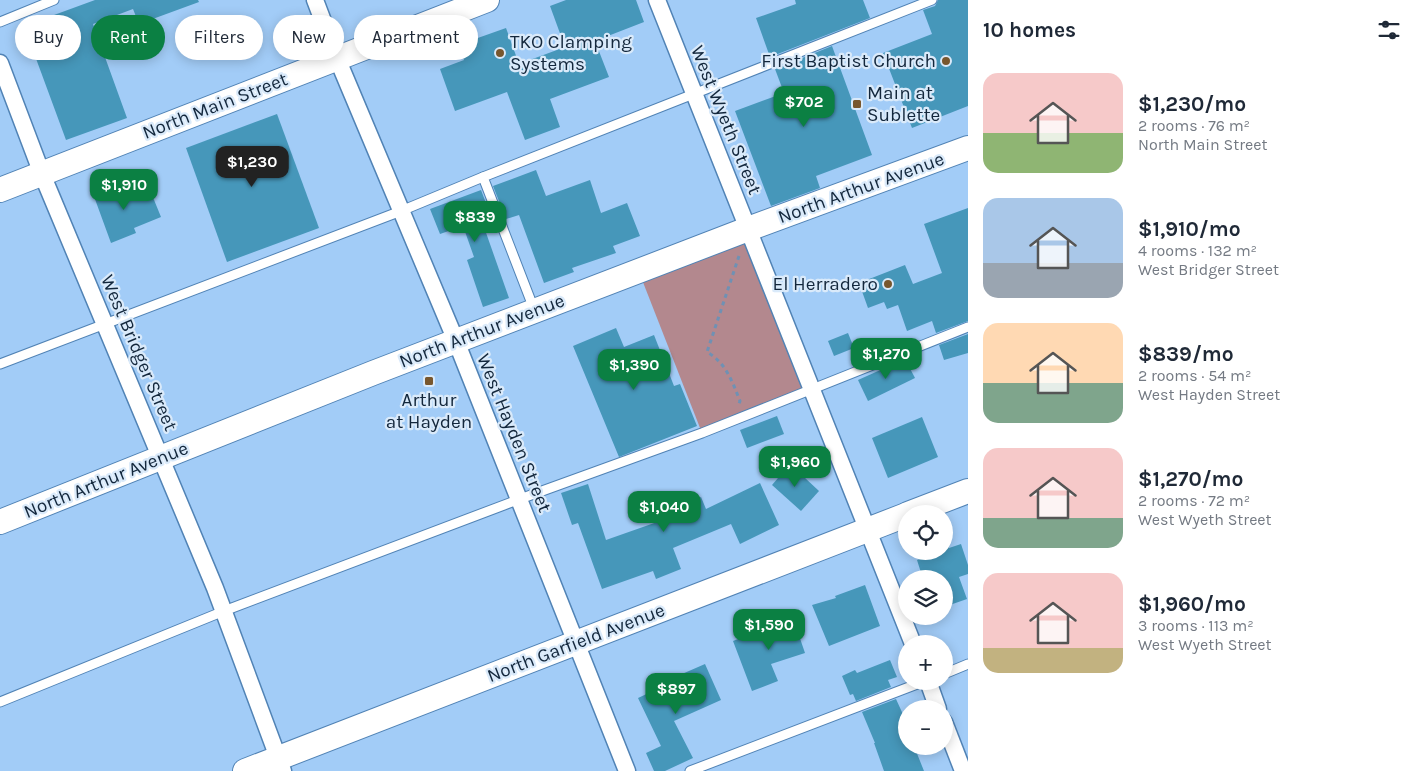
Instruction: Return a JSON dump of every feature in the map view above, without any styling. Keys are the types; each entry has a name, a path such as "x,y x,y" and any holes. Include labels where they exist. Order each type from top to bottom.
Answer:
{"main road":[{"name":"North Main Street","path":"344,55 486,0"},
{"name":"North Main Street","path":"0,190 332,60"},
{"name":"North Arthur Avenue","path":"0,522 456,341 748,229 968,148"},
{"name":"North Garfield Avenue","path":"931,505 968,491"},
{"name":"North Garfield Avenue","path":"245,771 280,765 576,642 898,518"}],"street":[{"name":"West Hayden Street","path":"315,0 321,15"},
{"name":"West Wyeth Street","path":"658,0 909,635"},
{"name":"West Hayden Street","path":"338,60 456,341 627,771"},
{"name":"West Bridger Street","path":"0,63 42,174 224,612 280,765"},
{"path":"953,745 963,771"}],"lane":[{"path":"0,22 54,0"},
{"path":"0,364 401,211 932,0"},
{"path":"483,177 535,311"},
{"path":"0,702 224,612 520,499 736,420 968,327"},
{"path":"953,670 968,664"},
{"path":"690,771 902,690"}],"path":[{"path":"736,420 740,401 732,380 716,357 706,352 748,229"}],"shaded area":[{"path":"748,229 812,390 702,433 639,272"}],"building":[{"path":"95,0 198,0 199,2 164,15 135,15 133,9 117,15 91,15 91,60 106,60 127,118 66,140 37,60 81,60 81,15 54,15"},
{"path":"566,0 636,0 644,22 595,41 609,77 550,99 560,127 525,140 507,92 455,111 440,69 464,60 478,60 478,38 506,28 519,64 565,47 550,6"},
{"path":"795,0 863,0 870,18 770,57 756,18 796,4"},
{"path":"938,0 968,0 968,106 912,128 883,53 932,34 923,10 935,6"},
{"path":"832,46 872,155 816,176 820,188 771,206 735,111 784,93 775,69"},
{"path":"277,114 319,228 227,262 186,148"},
{"path":"536,170 546,196 590,180 601,213 627,203 640,236 613,246 616,253 572,268 574,272 544,283 519,215 506,219 493,186"},
{"path":"117,182 124,200 150,190 161,217 134,228 136,233 111,243 92,191"},
{"path":"481,190 494,224 484,227 509,298 483,307 467,260 474,257 463,226 440,234 430,209"},
{"path":"968,208 968,321 936,333 932,321 907,331 898,305 887,309 884,302 868,308 859,283 905,265 913,284 942,273 924,224"},
{"path":"616,328 624,347 654,335 674,386 680,384 697,426 619,457 573,346"},
{"path":"848,333 854,348 834,356 828,341"},
{"path":"968,334 968,353 944,360 939,345"},
{"path":"905,359 915,378 868,401 858,380"},
{"path":"777,416 784,434 747,448 740,430"},
{"path":"922,417 938,457 888,478 872,438"},
{"path":"790,464 819,491 801,511 772,485"},
{"path":"760,483 779,525 740,544 731,524 673,548 681,569 656,579 653,571 602,589 578,523 572,525 561,493 588,484 606,540 677,515 674,508 701,497 706,509"},
{"path":"961,544 968,565 968,574 959,577 967,599 953,604 953,570 920,570 917,560 953,560 953,547"},
{"path":"865,585 880,626 829,646 812,605 836,598 835,596"},
{"path":"791,612 805,653 771,664 778,681 752,691 733,641 779,623 777,616"},
{"path":"890,660 897,677 888,680 891,687 856,701 853,694 850,695 842,676 855,670 857,673"},
{"path":"705,664 721,700 674,721 693,758 665,771 654,771 646,753 661,746 638,698 683,677 682,674"},
{"path":"896,699 898,703 898,755 918,755 924,771 884,771 862,712"}],"place":[{"name":"TKO Clamping Systems","path":"500,53"},
{"name":"First Baptist Church","path":"946,61"},
{"name":"Main at Sublette","path":"857,104"},
{"name":"El Herradero","path":"888,284"},
{"name":"Arthur at Hayden","path":"429,381"}]}
